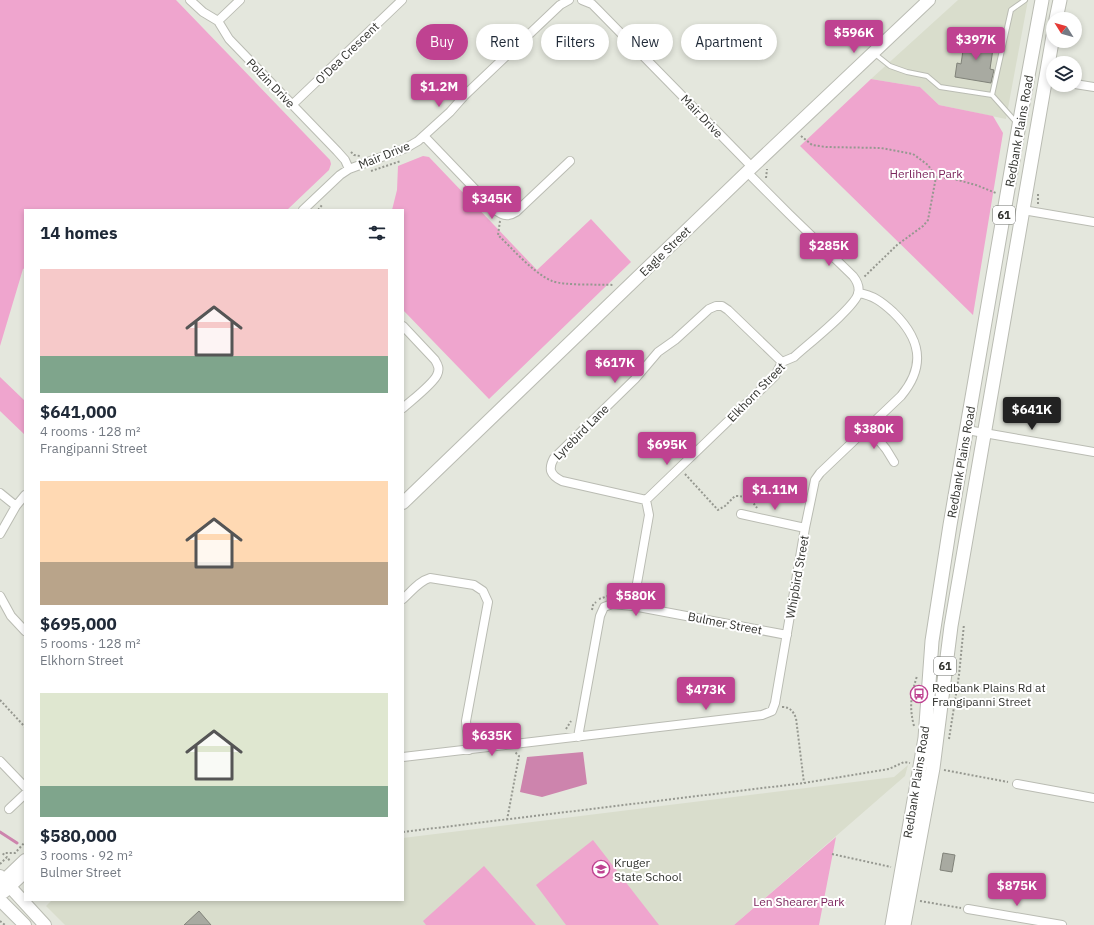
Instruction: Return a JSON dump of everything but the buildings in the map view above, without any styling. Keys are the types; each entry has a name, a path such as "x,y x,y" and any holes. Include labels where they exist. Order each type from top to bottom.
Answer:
{"main road":[{"name":"Redbank Plains Road","path":"892,925 924,745 933,635 1019,125 1042,0"},
{"path":"1057,12 1060,0"},
{"name":"Redbank Plains Road","path":"904,925 933,768 951,626 1023,210 1046,92"}],"street":[{"name":"Polzin Drive","path":"190,0 203,12 218,21 229,39 337,150 345,160 349,170"},
{"path":"218,21 240,0"},
{"name":"O'Dea Crescent","path":"292,105 402,0"},
{"name":"Mair Drive","path":"304,209 340,175 349,170 413,145 450,112 465,95 560,5 569,0"},
{"name":"Mair Drive","path":"582,0 594,2 749,169"},
{"name":"Eagle Street","path":"404,502 749,169 929,0"},
{"path":"1082,85 1094,87"},
{"path":"424,136 493,208 501,214 511,215 516,212 570,161"},
{"path":"749,169 789,214 853,276 858,286 858,293"},
{"path":"1023,210 1094,222"},
{"name":"Elkhorn Street","path":"646,500 775,376 782,362 794,357 852,304 858,293"},
{"name":"Whipbird Street","path":"578,737 762,715 772,711 775,703 805,528 816,480 820,473 901,396 915,375 917,349 910,331 883,302 868,295 858,293"},
{"name":"Lyrebird Lane","path":"646,500 562,481 555,478 550,471 550,465 554,458 635,379 651,358 675,340 709,309 716,306 722,306 728,310 782,362"},
{"path":"404,327 436,360 439,370 434,380 404,407"},
{"path":"868,427 886,449 894,462"},
{"path":"967,430 1094,452"},
{"path":"0,493 16,506"},
{"path":"0,534 16,506 24,496"},
{"path":"633,606 649,515 646,500"},
{"path":"741,514 805,528"},
{"path":"404,598 419,584 430,578 474,586 483,591 488,602 466,721 469,750"},
{"path":"0,596 11,616 24,630"},
{"name":"Bulmer Street","path":"578,737 600,616 604,607 612,604 633,606 787,636"},
{"path":"404,757 578,737"},
{"path":"0,761 24,786"},
{"path":"1017,784 1094,798"},
{"path":"9,809 24,795"},
{"path":"0,896 4,882 24,861"},
{"path":"4,882 24,872"},
{"path":"4,882 24,898"},
{"path":"0,900 25,925"},
{"path":"30,903 46,925"},
{"path":"968,909 1062,925"}],"lane":[{"path":"992,95 1011,10 1025,0"},
{"path":"873,52 890,66 907,72 926,76 940,87 992,95 1019,125"}],"path":[{"path":"800,135 812,145 826,147 881,148 913,154 928,165 936,177 928,220 897,245 862,278"},
{"path":"350,151 354,155 359,156 366,153"},
{"path":"366,173 406,158"},
{"path":"768,166 766,174 768,181"},
{"path":"936,177 954,179 976,185 993,192 1008,194"},
{"path":"319,209 323,205"},
{"path":"501,214 498,235 538,272 552,281 562,283 614,284"},
{"path":"685,474 718,510 725,506 735,496 748,498 757,508"},
{"path":"616,597 620,596 626,590 628,583"},
{"path":"592,613 593,605 596,601 605,596 611,596"},
{"path":"0,700 24,726"},
{"path":"780,706 787,707 793,712 796,718 804,783"},
{"path":"565,730 571,722 573,714"},
{"path":"507,820 519,756 515,753"},
{"path":"404,832 804,783 889,769 904,762 911,763"},
{"path":"933,768 1017,784"},
{"path":"3,855 4,853 15,853 24,843"},
{"path":"832,854 891,867"},
{"path":"0,864 7,857"},
{"path":"909,899 968,909"},
{"path":"0,921 5,925"}],"shaded area":[{"path":"958,0 1028,0 1006,119 939,105 920,87 871,79"},
{"path":"583,752 587,784 542,797 520,792 527,757"},
{"name":"Kruger State School","path":"908,765 905,776 734,925 65,925 46,906 51,901 404,901 404,838 894,777"}],"green space":[{"path":"0,0 176,0 330,160 331,164 329,170 288,209 24,209 24,268 0,346"},
{"name":"Herlihen Park","path":"871,79 920,87 939,105 993,116 1003,133 973,315 800,146"},
{"path":"423,156 429,157 537,270 591,219 631,262 489,399 404,311 404,209 392,209 397,190 398,166"},
{"path":"0,377 24,400 24,434 0,411"},
{"name":"Len Shearer Park","path":"836,837 819,925 734,925"},
{"path":"593,840 659,925 566,925 536,885"},
{"path":"484,866 536,925 426,925 423,921"}],"waterway":[{"path":"0,832 17,843"}],"place":[{"name":"Redbank Plains Rd at Frangipanni Street","path":"919,694"},
{"name":"Kruger State School","path":"601,869"}]}
